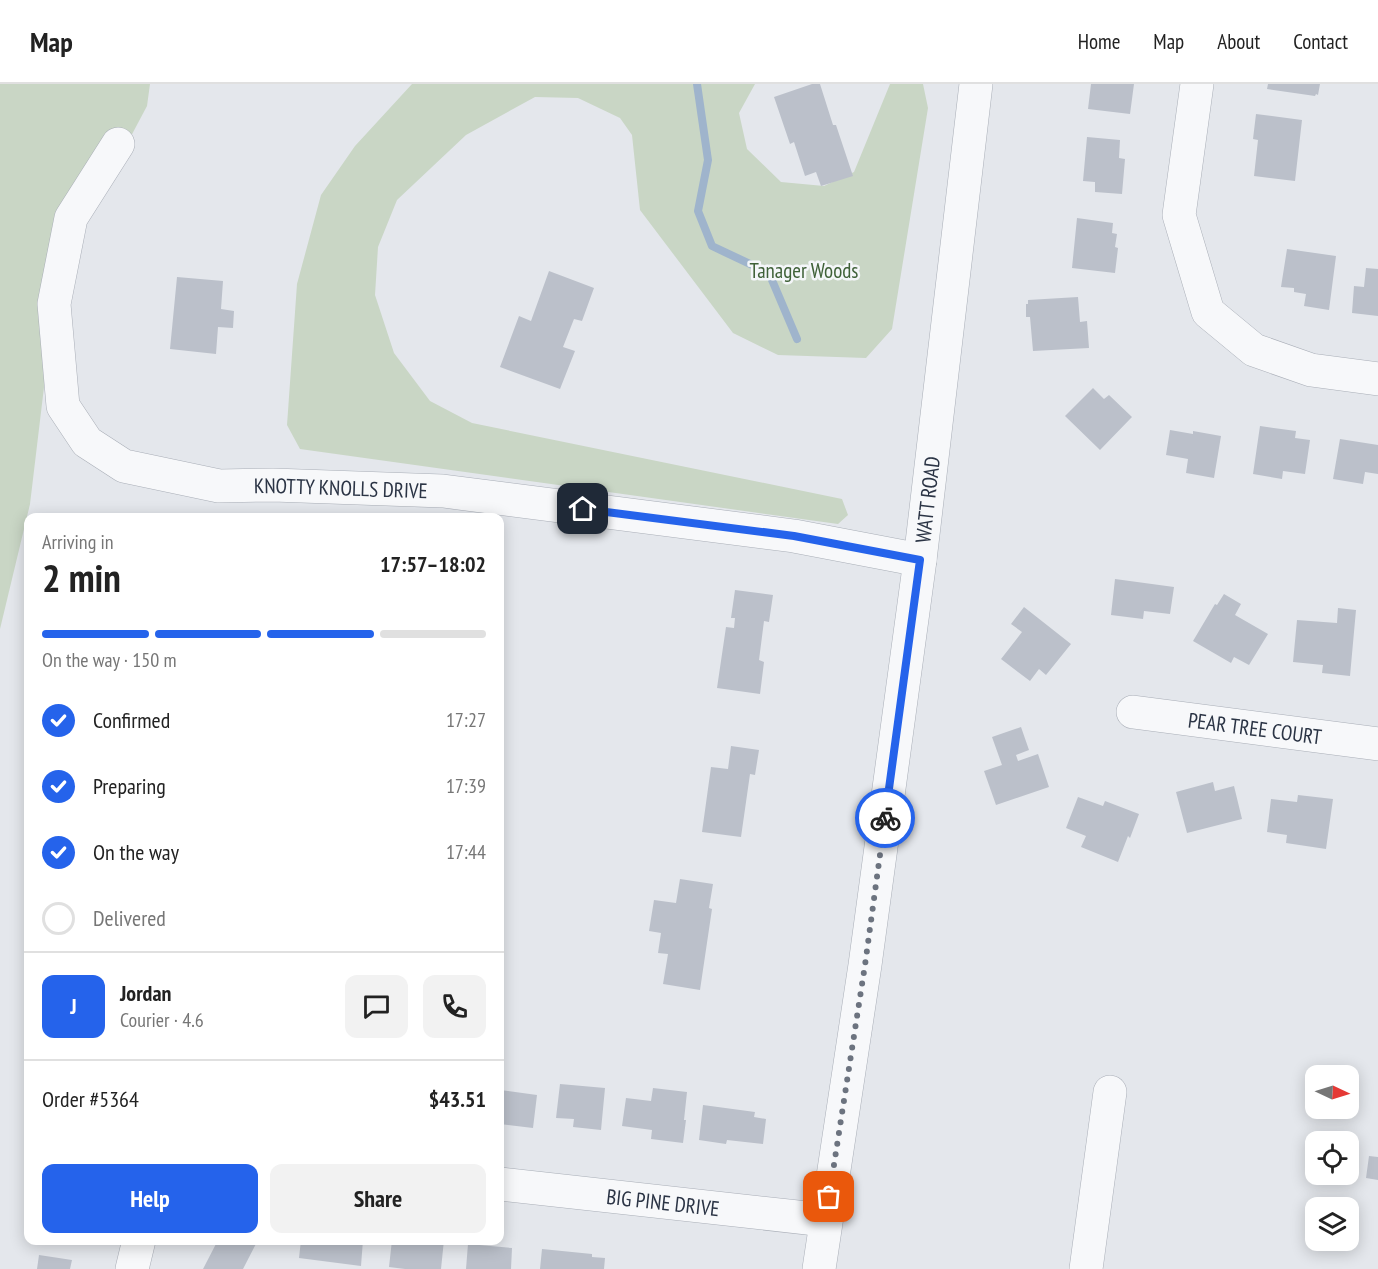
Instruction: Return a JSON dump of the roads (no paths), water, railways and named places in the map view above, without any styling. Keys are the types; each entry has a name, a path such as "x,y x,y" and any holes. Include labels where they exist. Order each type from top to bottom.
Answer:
{"street":[{"name":"WATT ROAD","path":"819,1269 865,965 920,560 976,84"},
{"path":"1197,84 1179,215 1208,312 1254,350 1311,370 1378,379"},
{"name":"KNOTTY KNOLLS DRIVE","path":"118,144 71,218 54,304 63,406 87,442 124,466 219,486 273,485 443,491 794,536 920,560"},
{"name":"PEAR TREE COURT","path":"1133,712 1378,744"},
{"path":"1086,1269 1110,1092"},
{"name":"BIG PINE DRIVE","path":"504,1184 825,1220"},
{"path":"132,1269 138,1245"}],"waterway":[{"path":"697,84 708,160 698,211 712,246 769,273 797,339"}],"park label":[{"name":"Tanager Woods","path":"804,270"}]}
